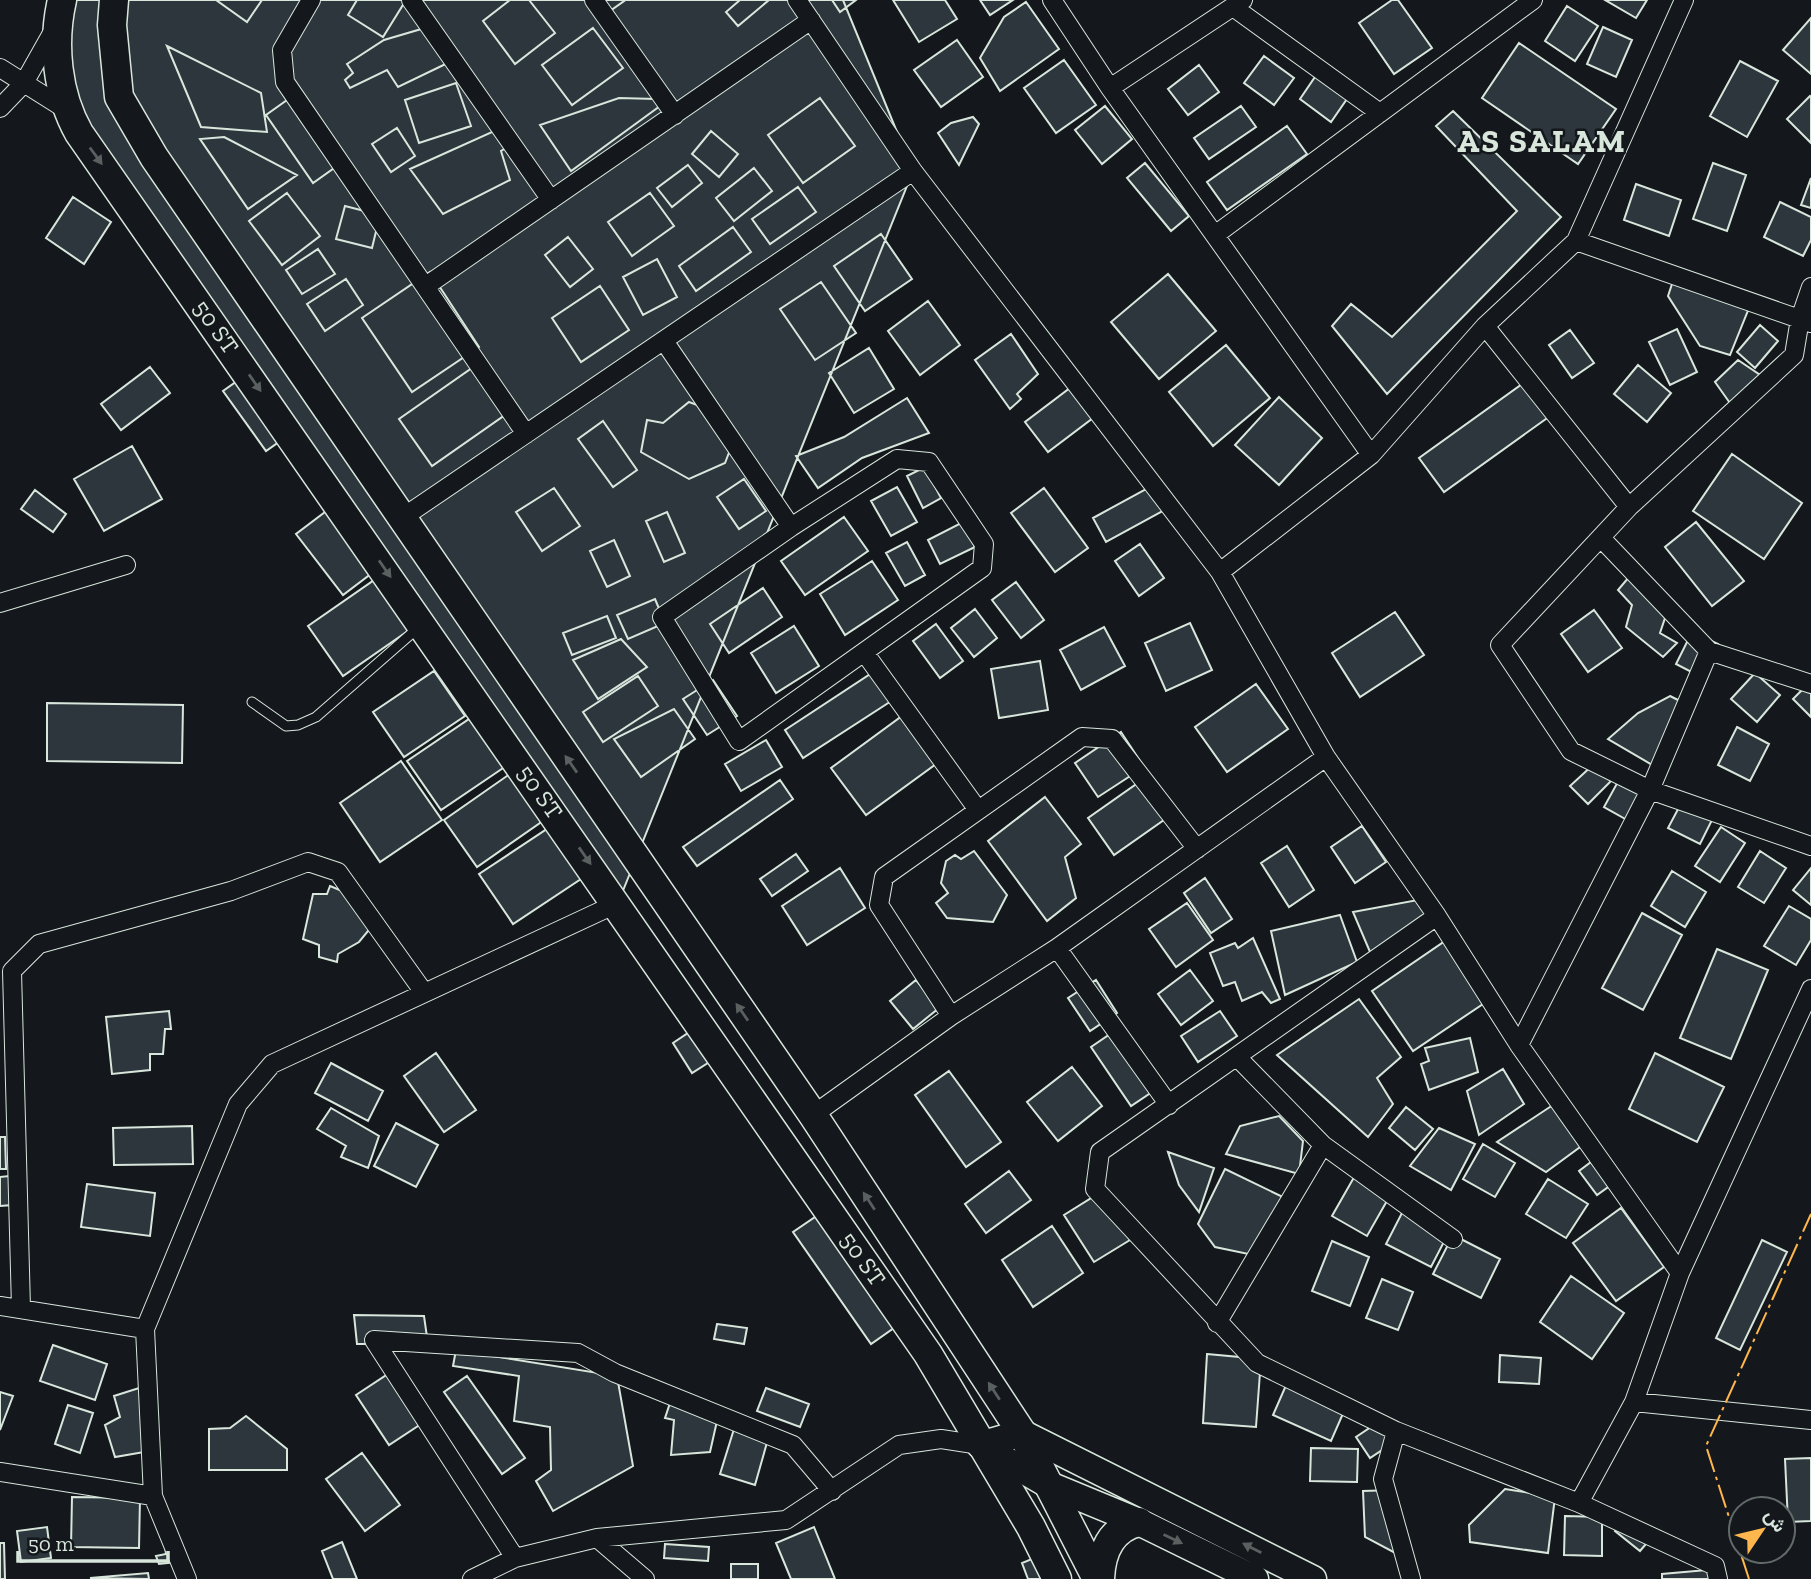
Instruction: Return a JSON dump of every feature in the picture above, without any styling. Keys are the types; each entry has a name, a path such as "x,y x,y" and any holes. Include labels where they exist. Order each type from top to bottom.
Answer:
{"main road":[{"name":"50 ST","path":"114,0 112,25 119,97 154,157 813,1115 1022,1433 1046,1484 1099,1579"},
{"name":"50 ST","path":"59,12 66,110 79,133 618,904 928,1354 1031,1527 1057,1579"},
{"path":"1099,1579 1101,1559 1112,1538 1129,1524 1139,1522"}],"street":[{"path":"311,0 282,50 285,82 526,434"},
{"path":"411,0 551,200"},
{"path":"594,0 675,115"},
{"path":"797,0 913,171 1220,572 1326,757 1437,916 1519,1045 1680,1273"},
{"path":"1052,0 1110,88 1371,455"},
{"path":"1215,235 1533,0"},
{"path":"1220,572 1371,455 1485,326 1576,241 1684,0"},
{"path":"1110,88 1238,3 1380,113"},
{"path":"0,108 24,83 59,12"},
{"path":"426,286 811,20"},
{"path":"0,68 66,110"},
{"path":"402,518 913,171"},
{"path":"1576,241 1806,321"},
{"path":"1811,287 1806,321 1794,355 1629,507 1500,645 1571,751 1650,790 1811,846"},
{"path":"1485,326 1629,507"},
{"path":"664,341 791,527"},
{"path":"897,459 929,462 984,544 982,568 864,652 739,741 662,617 791,527 897,459"},
{"path":"1601,538 1709,651 1811,684"},
{"path":"0,603 126,565"},
{"path":"1519,1045 1650,790 1709,651"},
{"path":"864,652 978,810"},
{"path":"951,1016 879,905 884,877 1082,737 1112,739 1198,849"},
{"path":"813,1115 951,1016 1057,948 1326,757"},
{"path":"21,1308 12,971 39,944 231,891 309,862 338,872 423,991"},
{"path":"187,1579 153,1496 145,1329 238,1104 272,1063 423,991 618,904"},
{"path":"1437,916 1238,1058 1100,1152 1095,1189 1257,1363 1396,1431 1579,1503 1715,1566 1717,1579"},
{"path":"1057,948 1169,1105"},
{"path":"1579,1503 1634,1402 1680,1273 1811,989"},
{"path":"1238,1058 1322,1145 1453,1239"},
{"path":"1217,1323 1322,1145"},
{"path":"0,1306 145,1329"},
{"path":"515,1558 374,1340 578,1353 615,1373 793,1445 832,1491"},
{"path":"1634,1402 1811,1420"},
{"path":"1396,1431 1383,1479 1411,1579"},
{"path":"980,1445 1022,1433 1313,1579"},
{"path":"471,1579 515,1558 597,1538 786,1520 899,1445 941,1439 980,1445 1046,1484 1139,1522 1255,1579"},
{"path":"0,1472 153,1496"},
{"path":"597,1538 645,1579"}],"lane":[{"path":"251,702 286,726 298,725 316,717 423,624"}],"building":[{"path":"62,0 843,0 913,171 618,903 79,133"},
{"path":"216,0 262,0 247,22"},
{"path":"357,0 406,0 383,37 348,15"},
{"path":"510,0 529,0 555,33 515,64 483,21"},
{"path":"588,0 623,0 624,1 600,18"},
{"path":"740,0 769,0 738,26 726,12"},
{"path":"832,0 856,0 840,12"},
{"path":"893,0 945,0 957,19 919,42"},
{"path":"980,0 1013,0 990,15"},
{"path":"1392,0 1398,0 1432,48 1394,74 1359,23"},
{"path":"1605,0 1647,0 1636,18"},
{"path":"1026,2 1059,49 1000,91 980,58 1004,17"},
{"path":"1567,6 1598,26 1575,61 1545,41"},
{"path":"1811,18 1811,74 1783,50"},
{"path":"435,25 456,59 398,87 387,70 350,88 345,80 353,73 347,64 384,40"},
{"path":"1603,27 1632,40 1616,77 1587,64"},
{"path":"593,28 623,68 572,105 542,65"},
{"path":"957,40 983,77 941,107 914,70"},
{"path":"1519,43 1616,109 1578,164 1482,98"},
{"path":"167,46 261,93 267,132 201,127"},
{"path":"1264,56 1294,78 1274,105 1244,83"},
{"path":"1064,60 1096,105 1056,133 1024,88"},
{"path":"1740,61 1778,81 1747,137 1710,116"},
{"path":"1199,65 1219,92 1188,115 1168,89"},
{"path":"1317,74 1349,96 1331,122 1300,99"},
{"path":"456,83 471,126 419,143 405,100"},
{"path":"297,93 344,161 313,183 266,115"},
{"path":"1811,97 1811,143 1787,119"},
{"path":"619,98 656,99 660,106 571,171 540,125"},
{"path":"820,98 855,146 803,183 768,135"},
{"path":"1105,106 1132,139 1102,164 1075,130"},
{"path":"1241,106 1256,127 1209,159 1194,138"},
{"path":"1453,111 1561,217 1387,394 1332,326 1351,304 1392,337 1517,211 1436,126"},
{"path":"973,117 979,124 959,165 938,133 951,123"},
{"path":"1287,126 1307,154 1227,210 1207,182"},
{"path":"503,127 511,145 501,151 510,180 443,214 410,169"},
{"path":"397,128 415,156 391,172 372,144"},
{"path":"711,131 738,154 719,177 692,154"},
{"path":"224,137 297,175 248,209 200,139"},
{"path":"1145,163 1189,216 1171,231 1127,178"},
{"path":"1713,163 1746,175 1727,231 1693,219"},
{"path":"688,165 702,183 672,207 657,188"},
{"path":"754,168 772,191 734,221 716,198"},
{"path":"1811,178 1811,208 1801,205"},
{"path":"1636,184 1681,200 1669,236 1624,220"},
{"path":"798,187 816,212 770,244 752,219"},
{"path":"287,193 320,236 282,265 249,221"},
{"path":"650,193 674,226 632,256 608,222"},
{"path":"73,197 111,222 84,264 46,238"},
{"path":"1780,202 1811,217 1811,240 1803,256 1764,237"},
{"path":"345,206 380,215 372,248 336,239"},
{"path":"733,227 751,252 696,291 679,266"},
{"path":"881,234 912,279 865,311 834,266"},
{"path":"568,237 593,269 570,287 545,255"},
{"path":"318,249 335,274 302,294 286,270"},
{"path":"657,259 677,297 643,315 623,277"},
{"path":"430,272 479,347 412,392 362,318"},
{"path":"1168,274 1216,331 1159,379 1111,322"},
{"path":"1674,278 1749,308 1730,355 1700,346 1668,296"},
{"path":"346,279 363,305 325,331 307,304"},
{"path":"821,282 856,333 815,360 780,309"},
{"path":"600,286 629,330 581,362 552,318"},
{"path":"928,301 960,345 920,375 888,331"},
{"path":"1760,325 1778,341 1755,368 1737,352"},
{"path":"1677,329 1697,372 1670,385 1649,342"},
{"path":"1570,330 1594,363 1572,378 1549,345"},
{"path":"1011,334 1038,374 1017,394 1021,399 1010,409 975,360"},
{"path":"1226,345 1270,398 1213,446 1169,392"},
{"path":"869,348 894,389 854,413 829,373"},
{"path":"1738,360 1769,381 1737,413 1715,382"},
{"path":"482,361 515,408 432,466 399,419"},
{"path":"1638,365 1671,393 1647,422 1614,394"},
{"path":"150,367 170,393 121,430 101,404"},
{"path":"250,372 293,432 266,451 223,391"},
{"path":"1525,382 1550,416 1444,492 1419,458"},
{"path":"1070,388 1093,418 1048,452 1025,422"},
{"path":"1279,397 1322,438 1279,485 1235,445"},
{"path":"907,398 929,433 862,458 818,488 796,456 844,437"},
{"path":"689,402 700,406 730,450 725,463 689,479 641,452 647,420 663,423"},
{"path":"603,421 637,470 613,487 578,439"},
{"path":"132,446 162,499 104,531 74,479"},
{"path":"1732,454 1802,503 1764,559 1693,511"},
{"path":"925,467 941,498 923,508 907,476"},
{"path":"744,479 766,511 739,529 717,497"},
{"path":"1157,483 1170,507 1106,542 1093,518"},
{"path":"897,487 917,522 891,536 871,501"},
{"path":"554,488 580,526 542,551 516,512"},
{"path":"1044,488 1088,548 1055,572 1011,513"},
{"path":"35,490 66,514 53,532 21,509"},
{"path":"329,509 376,570 343,595 296,534"},
{"path":"667,512 685,553 664,562 646,521"},
{"path":"844,517 868,551 805,595 781,561"},
{"path":"963,522 975,547 940,564 928,540"},
{"path":"1696,522 1744,581 1712,606 1665,547"},
{"path":"614,540 630,576 607,587 590,551"},
{"path":"907,542 925,575 905,586 886,553"},
{"path":"1140,544 1164,578 1139,596 1115,561"},
{"path":"872,561 898,600 845,635 820,594"},
{"path":"380,576 415,626 343,676 308,626"},
{"path":"1629,577 1667,612 1660,633 1677,643 1663,657 1626,627 1632,605 1618,590"},
{"path":"1016,582 1044,620 1021,638 992,600"},
{"path":"763,588 782,617 729,653 710,624"},
{"path":"655,599 665,623 628,639 617,615"},
{"path":"975,609 997,638 974,657 951,628"},
{"path":"1594,610 1622,648 1588,672 1561,634"},
{"path":"1395,612 1424,655 1360,697 1332,653"},
{"path":"607,616 616,638 572,655 563,633"},
{"path":"1190,623 1212,670 1166,691 1145,643"},
{"path":"936,624 963,661 940,678 913,641"},
{"path":"794,626 819,666 776,693 751,653"},
{"path":"1104,627 1125,666 1081,690 1060,650"},
{"path":"1692,632 1718,644 1701,677 1676,664"},
{"path":"621,639 647,667 598,699 573,660"},
{"path":"1040,661 1048,710 999,718 991,669"},
{"path":"881,667 899,696 803,758 785,730"},
{"path":"434,671 465,716 404,757 373,712"},
{"path":"1755,673 1780,695 1757,722 1731,699"},
{"path":"638,676 658,706 603,742 583,712"},
{"path":"713,680 737,716 707,735 683,699"},
{"path":"1811,681 1811,717 1793,699"},
{"path":"1256,684 1288,729 1227,772 1195,727"},
{"path":"1670,696 1688,705 1654,766 1608,739 1638,713"},
{"path":"47,703 183,705 182,763 47,761"},
{"path":"674,709 695,739 641,777 614,739"},
{"path":"478,713 512,762 441,810 407,761"},
{"path":"902,716 936,764 866,815 831,768"},
{"path":"1737,727 1769,744 1750,781 1718,765"},
{"path":"1121,732 1144,767 1098,797 1075,763"},
{"path":"766,740 782,767 741,791 725,764"},
{"path":"401,761 442,820 380,862 340,803"},
{"path":"1594,764 1611,781 1588,804 1570,786"},
{"path":"517,769 550,816 477,867 444,820"},
{"path":"1145,778 1171,815 1114,855 1088,818"},
{"path":"1620,778 1652,795 1636,825 1604,807"},
{"path":"780,780 793,799 697,866 683,847"},
{"path":"1685,796 1716,812 1700,844 1668,828"},
{"path":"1045,797 1081,844 1065,857 1076,898 1047,921 988,841"},
{"path":"553,825 587,875 513,924 479,874"},
{"path":"1362,826 1386,862 1355,883 1331,847"},
{"path":"1721,827 1745,843 1720,882 1695,866"},
{"path":"1287,846 1314,890 1289,907 1261,863"},
{"path":"974,851 1007,895 993,922 947,918 936,903 948,893 941,883 946,861 955,855 961,859"},
{"path":"1760,851 1786,868 1764,903 1738,887"},
{"path":"796,854 808,871 772,896 760,879"},
{"path":"840,868 865,908 807,945 782,906"},
{"path":"1811,868 1811,905 1793,890"},
{"path":"1672,871 1706,892 1685,927 1651,906"},
{"path":"1205,878 1232,919 1211,933 1184,893"},
{"path":"330,886 347,893 373,925 359,942 338,954 337,962 319,957 319,945 303,939 313,894 327,894"},
{"path":"1423,899 1433,915 1373,959 1353,912"},
{"path":"1187,903 1213,940 1176,967 1149,929"},
{"path":"1789,906 1811,919 1811,940 1796,965 1764,946"},
{"path":"1642,913 1682,935 1643,1010 1602,988"},
{"path":"1340,915 1357,962 1285,995 1271,931"},
{"path":"1253,938 1280,999 1271,1003 1262,992 1242,1001 1235,982 1223,986 1210,953 1235,943 1238,948"},
{"path":"1448,939 1489,1000 1413,1051 1372,991"},
{"path":"1717,949 1768,970 1731,1059 1680,1038"},
{"path":"1190,970 1213,1001 1181,1025 1158,994"},
{"path":"916,980 939,1008 913,1029 890,1001"},
{"path":"1096,980 1117,1013 1090,1031 1068,998"},
{"path":"1359,999 1401,1057 1377,1078 1393,1104 1368,1137 1277,1055"},
{"path":"169,1011 171,1029 165,1029 163,1054 150,1054 150,1070 112,1074 106,1017"},
{"path":"1220,1011 1237,1036 1198,1062 1181,1036"},
{"path":"1119,1028 1158,1088 1131,1106 1091,1047"},
{"path":"691,1031 711,1061 692,1073 673,1043"},
{"path":"1470,1038 1478,1072 1429,1090 1421,1064 1429,1061 1425,1048"},
{"path":"436,1053 476,1110 444,1132 404,1076"},
{"path":"1655,1053 1724,1087 1697,1142 1629,1109"},
{"path":"331,1063 383,1091 368,1121 315,1093"},
{"path":"1072,1067 1102,1106 1058,1141 1027,1102"},
{"path":"1503,1069 1524,1104 1479,1135 1467,1091"},
{"path":"949,1071 1001,1142 966,1167 915,1095"},
{"path":"1562,1099 1591,1139 1546,1172 1497,1142"},
{"path":"1406,1107 1433,1129 1415,1150 1389,1128"},
{"path":"331,1108 379,1136 368,1168 341,1157 346,1146 317,1129"},
{"path":"1279,1116 1303,1141 1299,1174 1226,1154 1240,1126"},
{"path":"396,1123 438,1145 416,1187 374,1166"},
{"path":"192,1126 193,1164 114,1165 113,1128"},
{"path":"1439,1128 1475,1144 1451,1190 1410,1166"},
{"path":"0,1137 5,1137 6,1169 0,1169"},
{"path":"1483,1144 1515,1163 1495,1197 1463,1179"},
{"path":"1168,1152 1214,1168 1199,1212 1179,1185"},
{"path":"1603,1153 1622,1177 1597,1195 1579,1171"},
{"path":"1225,1169 1287,1199 1253,1255 1215,1247 1198,1224"},
{"path":"1009,1171 1031,1200 986,1233 965,1204"},
{"path":"1357,1172 1392,1192 1367,1236 1332,1216"},
{"path":"9,1176 12,1205 0,1206 0,1177"},
{"path":"1548,1179 1588,1204 1566,1238 1526,1214"},
{"path":"87,1184 155,1193 150,1236 81,1227"},
{"path":"1101,1192 1130,1240 1094,1262 1064,1215"},
{"path":"1621,1208 1664,1267 1616,1301 1573,1243"},
{"path":"1404,1209 1449,1232 1431,1267 1386,1244"},
{"path":"824,1211 901,1323 871,1344 793,1232"},
{"path":"1052,1226 1083,1273 1033,1307 1002,1260"},
{"path":"1453,1235 1500,1259 1481,1298 1433,1274"},
{"path":"1762,1240 1787,1252 1740,1350 1716,1338"},
{"path":"1332,1241 1369,1257 1350,1306 1312,1291"},
{"path":"1571,1276 1624,1313 1592,1359 1540,1322"},
{"path":"1382,1279 1413,1292 1398,1330 1366,1318"},
{"path":"354,1315 424,1316 428,1344 357,1344"},
{"path":"717,1324 747,1328 744,1344 714,1339"},
{"path":"53,1345 107,1364 95,1400 40,1381"},
{"path":"456,1350 617,1376 633,1466 553,1511 536,1481 551,1470 550,1427 514,1421 519,1376 453,1366"},
{"path":"1207,1354 1261,1359 1256,1427 1203,1423"},
{"path":"1500,1355 1541,1358 1539,1384 1499,1382"},
{"path":"388,1374 421,1424 389,1445 356,1395"},
{"path":"467,1376 525,1458 502,1474 444,1392"},
{"path":"1287,1383 1345,1409 1331,1441 1273,1415"},
{"path":"139,1388 150,1451 115,1457 105,1425 120,1417 114,1396"},
{"path":"766,1388 809,1404 800,1427 757,1411"},
{"path":"0,1392 13,1396 0,1430"},
{"path":"671,1400 719,1412 710,1452 671,1455 674,1420 665,1418"},
{"path":"68,1405 93,1413 80,1453 55,1444"},
{"path":"246,1416 287,1449 287,1470 209,1470 209,1429 230,1428"},
{"path":"1377,1423 1391,1444 1370,1458 1356,1437"},
{"path":"734,1429 768,1439 755,1485 720,1474"},
{"path":"1311,1448 1358,1449 1357,1482 1310,1481"},
{"path":"362,1453 400,1505 365,1531 326,1479"},
{"path":"1811,1458 1811,1521 1797,1522 1797,1495 1787,1495 1785,1459"},
{"path":"1505,1489 1555,1497 1548,1553 1470,1542 1469,1525"},
{"path":"1394,1490 1399,1555 1365,1537 1363,1491"},
{"path":"72,1497 140,1498 139,1548 71,1547"},
{"path":"1565,1516 1602,1517 1602,1556 1564,1555"},
{"path":"1626,1517 1651,1538 1640,1551 1615,1531"},
{"path":"47,1527 51,1558 21,1562 17,1531"},
{"path":"814,1527 835,1579 791,1579 776,1543"},
{"path":"164,1536 178,1562 159,1564 156,1556 166,1554"},
{"path":"342,1542 357,1579 333,1579 322,1551"},
{"path":"0,1543 4,1543 5,1579 0,1579"},
{"path":"665,1544 709,1547 708,1561 664,1558"},
{"path":"1039,1556 1048,1579 1028,1579 1022,1563"},
{"path":"731,1564 758,1564 758,1579 731,1579"},
{"path":"1718,1569 1718,1579 1662,1579 1662,1574"},
{"path":"148,1573 149,1579 90,1578"}],"power":[{"path":"1749,1579 1706,1446 1811,1214"}],"district":[{"name":"AS SALAM","path":"1542,141"}]}
